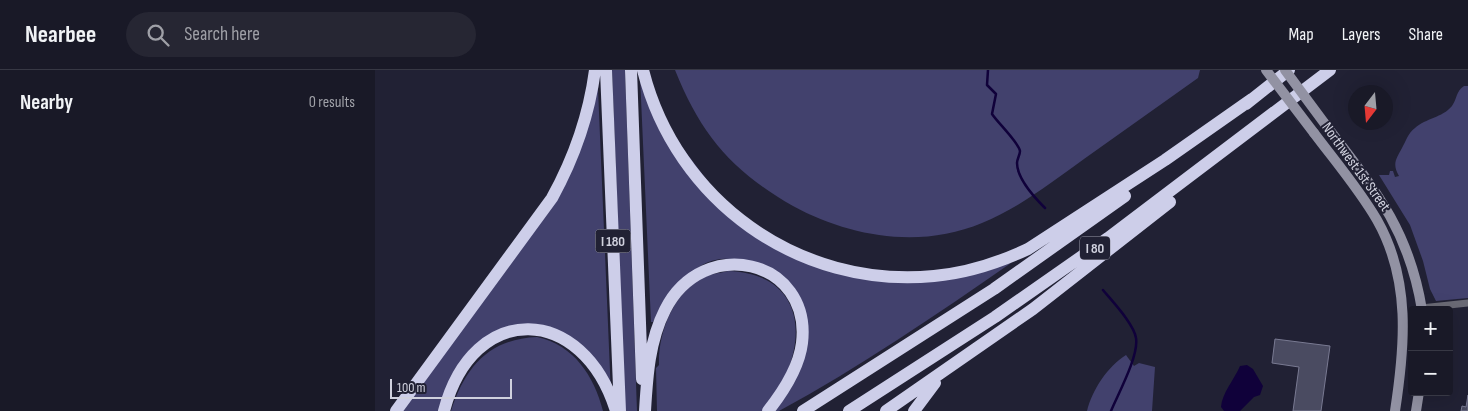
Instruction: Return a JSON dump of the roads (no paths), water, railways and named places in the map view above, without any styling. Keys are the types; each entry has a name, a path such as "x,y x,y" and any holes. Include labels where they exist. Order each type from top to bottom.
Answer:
{"highway":[{"path":"396,411 551,198 564,176 583,129 595,70"},
{"name":"I 180","path":"606,70 618,411"},
{"name":"I 180","path":"631,70 644,411"},
{"path":"643,70 655,110 675,147 701,184 733,216 773,243 817,263 846,271 894,278 936,276 961,272 1005,260 1028,249 1158,165 1252,99"},
{"name":"I 80","path":"803,411 918,339 1033,262 1146,181 1287,70"},
{"name":"I 80","path":"849,411 1031,292 1116,232 1330,70"},
{"path":"886,411 963,360 1101,258 1155,215 1259,125"},
{"path":"644,411 654,340 665,309 673,296 690,278 709,268 730,264 754,267 775,278 792,297 801,320 803,332 800,353 785,387 769,411"},
{"path":"444,411 460,373 482,347 503,334 530,329 552,332 580,350 598,373 618,411"},
{"path":"914,411 934,384 963,360"}],"main road":[{"name":"Northwest 1st Street","path":"1266,70 1371,212 1386,238 1401,298 1404,332 1395,411"},
{"name":"Northwest 1st Street","path":"1287,70 1373,187 1392,217 1411,261 1421,306"},
{"path":"1416,411 1418,396"}],"street":[{"path":"1445,306 1468,303"}],"waterway":[{"path":"988,70 987,85 996,94 992,114 1019,147 1020,152 1017,163 1020,175 1045,208"},
{"path":"1103,290 1127,320 1136,338 1131,365 1111,411"}]}
